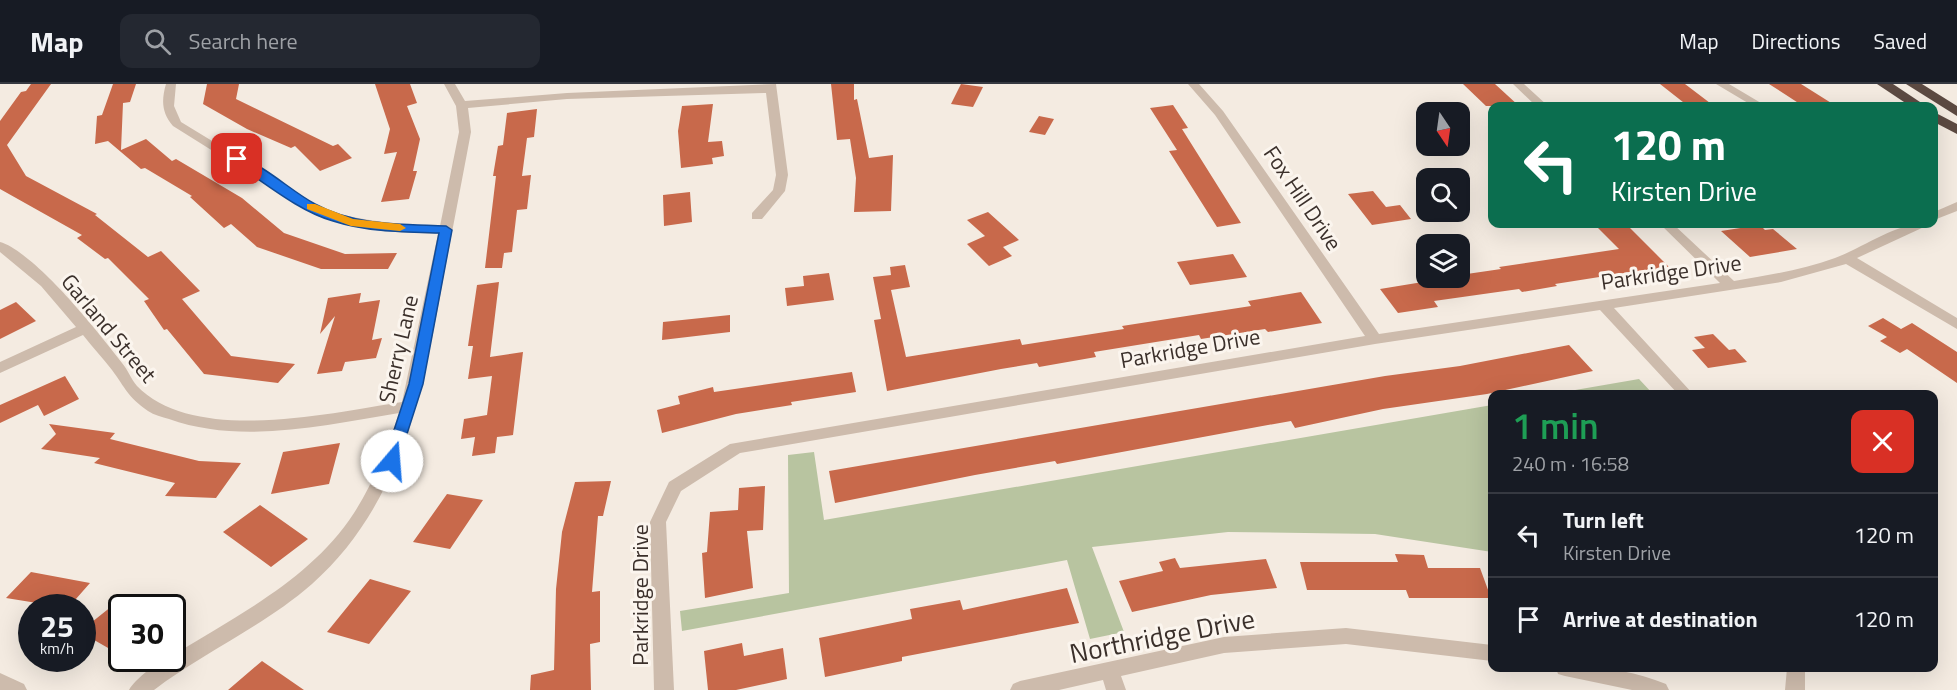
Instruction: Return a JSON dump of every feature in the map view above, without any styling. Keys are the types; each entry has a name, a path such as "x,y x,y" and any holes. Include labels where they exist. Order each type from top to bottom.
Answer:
{"highway":[{"path":"1884,84 1913,102"},
{"path":"1912,84 1957,112"},
{"path":"1938,118 1957,130"}],"street":[{"path":"171,84 167,101 171,117 177,124 321,213 351,222 382,227 446,230"},
{"name":"Sherry Lane","path":"139,690 170,665 263,610 323,564 351,533 384,480 409,406 465,132 461,105 449,84"},
{"name":"Fox Hill Drive","path":"1193,84 1219,113 1375,339"},
{"path":"1518,84 1538,102"},
{"path":"1721,84 1753,102"},
{"path":"461,105 567,96 772,86 782,183 779,191 757,216"},
{"path":"1938,214 1957,206"},
{"path":"1670,228 1732,286"},
{"name":"Parkridge Drive","path":"664,690 658,522 675,487 736,448 1375,339 1798,275 1846,258 1910,228"},
{"name":"Garland Street","path":"0,246 58,296 124,376 131,390 158,410 175,418 220,425 272,424 409,406"},
{"path":"1846,258 1957,324"},
{"path":"1604,305 1682,390"},
{"path":"0,368 86,328"},
{"name":"Northridge Drive","path":"1020,690 1224,645 1346,636 1488,653"},
{"path":"1109,670 1116,690"},
{"path":"1585,672 1631,681 1659,690"},
{"path":"1795,690 1796,672"},
{"path":"0,682 18,690"}],"green space":[{"path":"1639,379 1649,390 1575,390"},
{"path":"1488,406 1488,551 1375,534 1228,532 1092,547 1124,632 1090,639 1067,560 682,631 680,611 789,593 788,455 814,452 824,520"}],"building":[{"path":"31,84 51,84 7,145 26,176 97,214 95,215 148,257 161,251 200,291 182,299 231,356 295,364 278,383 204,374 167,329 164,330 144,301 149,299 108,258 105,259 77,238 82,235 0,189 0,121 21,92 26,91"},
{"path":"113,84 136,84 130,102 123,103 121,150 146,139 172,161 176,159 242,198 284,233 345,254 397,253 388,269 321,269 257,247 231,224 224,228 190,197 192,196 145,168 141,169 108,141 95,144 97,116 102,115"},
{"path":"207,84 239,84 236,99 333,146 338,144 352,158 320,171 295,146 291,148 247,129 203,104"},
{"path":"375,84 410,84 417,103 407,106 420,139 413,171 417,171 409,199 381,202 397,152 384,154 390,129"},
{"path":"831,84 854,84 854,100 857,99 869,158 893,155 891,211 854,212 856,178 850,139 837,140"},
{"path":"961,84 983,87 973,107 951,104"},
{"path":"1463,84 1495,84 1515,102 1488,102 1486,106"},
{"path":"1660,84 1685,84 1709,102 1683,102"},
{"path":"1769,84 1801,84 1830,102 1797,102"},
{"path":"713,104 708,142 722,141 724,156 712,158 713,164 681,168 678,131 682,106"},
{"path":"1173,105 1188,128 1182,129 1241,223 1217,227 1169,151 1177,150 1150,108"},
{"path":"537,109 534,137 527,138 522,176 531,175 527,209 517,210 512,252 504,253 502,268 485,268 496,176 493,176 498,146 503,145 507,113"},
{"path":"1039,116 1054,119 1045,135 1029,132"},
{"path":"1373,191 1386,207 1400,205 1411,219 1372,225 1348,194"},
{"path":"690,192 692,222 664,226 663,195"},
{"path":"988,212 1019,240 1003,247 1012,256 989,266 967,244 985,236 967,220"},
{"path":"1598,228 1630,228 1671,269 1633,274 1631,272 1555,284 1557,286 1522,292 1519,289 1434,301 1438,307 1398,313 1380,289 1416,283 1416,288 1470,288 1470,274 1501,269 1499,267 1619,249"},
{"path":"1740,228 1773,229 1797,249 1750,257 1721,231"},
{"path":"1233,254 1247,277 1190,285 1177,262"},
{"path":"905,265 910,287 891,290 906,357 1020,339 1022,345 1124,329 1122,326 1251,306 1248,301 1301,292 1322,323 1268,332 1265,329 1201,339 1199,335 1094,352 1096,357 1039,367 1037,363 887,391 874,320 881,319 873,277 891,275 890,267"},
{"path":"829,273 834,300 787,306 785,288 804,286 803,276"},
{"path":"499,282 490,357 523,352 513,435 497,437 495,453 472,456 475,437 461,439 464,419 487,415 492,376 468,379 473,346 468,346 477,285"},
{"path":"361,293 359,303 380,300 372,340 382,338 376,358 345,362 342,371 317,374 335,316 320,334 328,298"},
{"path":"16,302 36,321 0,339 0,310"},
{"path":"730,315 730,332 662,340 663,322"},
{"path":"1883,318 1901,329 1912,323 1957,352 1957,383 1907,349 1900,353 1880,341 1887,337 1868,326"},
{"path":"1713,334 1729,350 1735,349 1747,362 1708,368 1692,350 1705,348 1694,337"},
{"path":"1569,345 1593,371 1505,390 1488,390 1487,394 1383,409 1295,428 1291,421 1057,464 1055,461 975,475 835,503 829,471 1385,376 1460,366"},
{"path":"852,372 856,392 791,402 792,405 736,414 662,433 657,410 680,404 678,396 713,387 714,392"},
{"path":"65,376 79,399 44,416 38,405 0,423 0,405"},
{"path":"49,424 115,433 110,439 199,461 241,463 216,498 165,496 175,483 94,463 100,458 41,449 56,434"},
{"path":"340,443 329,484 271,494 283,452"},
{"path":"611,481 603,516 598,516 592,592 600,591 600,642 590,644 591,690 530,690 531,675 554,670 556,589 562,532 575,482"},
{"path":"765,486 763,530 747,531 753,588 705,598 702,553 707,552 710,512 738,510 739,488"},
{"path":"447,494 483,500 450,549 413,542"},
{"path":"260,505 308,539 271,567 223,532"},
{"path":"1395,554 1424,555 1428,568 1480,568 1488,590 1488,598 1409,598 1406,590 1307,590 1300,562 1398,562"},
{"path":"1175,558 1180,568 1266,559 1277,588 1211,595 1132,612 1119,581 1163,571 1159,562"},
{"path":"31,572 90,583 80,594 18,594 18,600 6,598"},
{"path":"370,579 411,591 369,644 327,632"},
{"path":"1067,588 1079,623 902,657 902,661 825,677 819,638 912,619 910,609 960,600 963,610"},
{"path":"108,609 108,648 96,641 96,619"},
{"path":"742,643 744,656 783,648 787,679 736,690 708,690 704,651"},
{"path":"262,661 304,690 228,690"}],"slow traffic":[{"path":"311,207 321,213 351,222 400,228"}],"route":[{"path":"237,159 321,213 335,218 382,227 446,230 416,384 392,461"}]}
